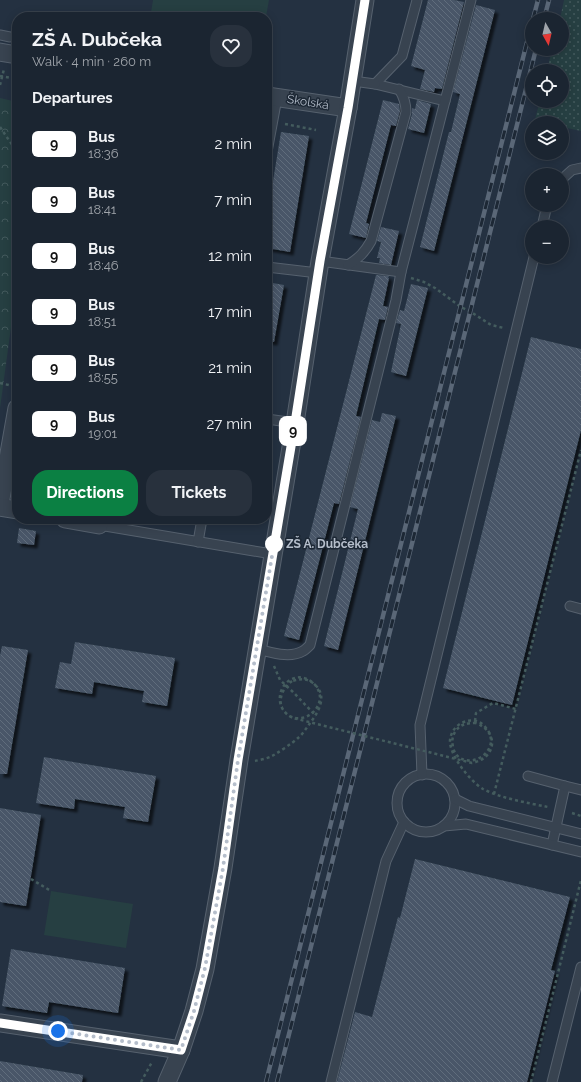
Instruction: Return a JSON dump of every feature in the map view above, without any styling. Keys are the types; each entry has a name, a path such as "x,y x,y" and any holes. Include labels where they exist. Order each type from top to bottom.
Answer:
{"street":[{"path":"167,1082 181,1050 194,1011 205,968 223,868 238,760 264,651 272,554 295,423 319,267 353,81 365,0"},
{"name":"Školská","path":"272,97 348,108"},
{"path":"12,437 0,506 12,509"},
{"path":"0,1023 181,1050"}],"lane":[{"path":"375,84 402,56 417,0"},
{"path":"264,651 282,655 293,654 303,651 310,645 396,300 401,272 471,0"},
{"path":"0,35 10,37"},
{"path":"353,81 399,89 445,101"},
{"path":"348,265 366,250 372,241 406,112 406,104 399,89"},
{"path":"272,97 272,122"},
{"path":"569,173 572,170 581,168"},
{"path":"422,775 420,725 532,264"},
{"path":"272,267 319,267 348,265 401,272"},
{"path":"272,420 295,423"},
{"path":"109,524 198,542 272,554"},
{"path":"198,542 201,524"},
{"path":"570,606 581,609"},
{"path":"422,775 429,775 443,780 448,785 454,799 455,806 450,820 438,830 431,832 416,831 404,822 400,816 397,801 403,786 414,777 422,775"},
{"path":"528,776 581,790"},
{"path":"552,845 565,786"},
{"path":"454,799 469,806 581,834"},
{"path":"331,1082 386,861 404,822"},
{"path":"444,826 466,824 581,852"},
{"path":"552,1082 581,967"}],"path":[{"path":"0,85 7,58"},
{"path":"1,77 12,78"},
{"path":"272,122 316,130"},
{"path":"0,127 12,145"},
{"path":"401,272 408,277 424,282 435,288 461,307 490,325 517,330"},
{"path":"0,383 12,386"},
{"path":"494,794 581,450"},
{"path":"264,651 271,659 280,680 316,716"},
{"path":"252,761 270,757 298,739 316,716 319,710 321,698 320,692 316,686 311,682 305,679 292,681 287,685 281,697 281,704 289,716 298,718 306,717 312,714 319,703 320,696 318,690 315,684 304,678 291,679 281,689 279,696 280,703 282,710 287,716 293,718 472,763 479,762 484,759 492,748 491,735 487,729 482,725 476,723 463,724 454,734 452,741 453,749 458,757 471,761 483,756 488,751 491,739 489,733 486,727 475,720 468,720 456,726 450,738 454,754 466,774 482,788 494,794 581,816"},
{"path":"475,720 476,713 493,703 516,709"},
{"path":"31,879 51,891"},
{"path":"531,1082 581,880"},
{"path":"141,1082 155,1056"}],"green space":[{"path":"153,0 269,0 267,12 151,12"},
{"path":"564,0 581,0 581,131 569,128 569,116 536,116 538,108 569,108 569,64 549,64 550,56 569,56 569,12 561,12"},
{"path":"0,98 12,101 12,320 0,408"},
{"path":"51,891 133,904 126,948 44,935"}],"building":[{"path":"428,0 454,0 464,2 442,89 435,88 434,92 420,89 425,70 411,66"},
{"path":"476,5 495,10 434,251 420,247 460,94 453,92"},
{"path":"383,100 399,104 400,111 396,126 391,125 366,223 369,224 366,238 349,234"},
{"path":"417,100 431,104 424,133 408,129 412,108 415,109"},
{"path":"281,132 309,136 290,252 272,249 272,187"},
{"path":"381,227 399,231 391,265 379,263 380,258 377,258 381,242 377,241"},
{"path":"376,275 389,276 383,306 388,307 385,320 379,319 356,416 361,417 339,504 334,503 299,640 284,636"},
{"path":"272,283 284,285 274,342 272,342"},
{"path":"411,284 428,288 406,376 391,372 401,324 396,323 400,310 404,311"},
{"path":"531,337 581,349 581,430 512,705 443,688"},
{"path":"382,413 396,416 338,650 324,646 358,509 350,507 372,420 380,422"},
{"path":"19,528 36,531 34,545 17,543"},
{"path":"75,642 175,658 167,706 142,702 144,691 94,682 92,694 55,688 60,662 71,664"},
{"path":"2,646 28,650 7,774 0,774 0,656"},
{"path":"44,757 156,776 148,822 123,818 125,807 75,799 74,809 36,803"},
{"path":"0,808 41,815 26,906 0,902"},
{"path":"415,859 570,897 551,970 555,971 527,1082 337,1082 355,1012 372,1017"},
{"path":"11,949 125,968 118,1013 49,1002 47,1013 2,1006"},
{"path":"0,1061 83,1075 82,1082 0,1082"}],"railway":[{"path":"535,12 538,0"},
{"path":"546,12 549,0"},
{"path":"266,1082 525,50"},
{"path":"277,1082 534,56"}],"bus line":[{"name":"9","path":"0,1023 181,1050 194,1011 205,968 223,868 238,760 295,423 320,261 348,108 365,0"}],"place":[{"name":"ZŠ A. Dubčeka","path":"274,544"}],"route":[{"path":"58,1031 181,1050 194,1011 205,968 223,868 238,760 274,544"}]}
